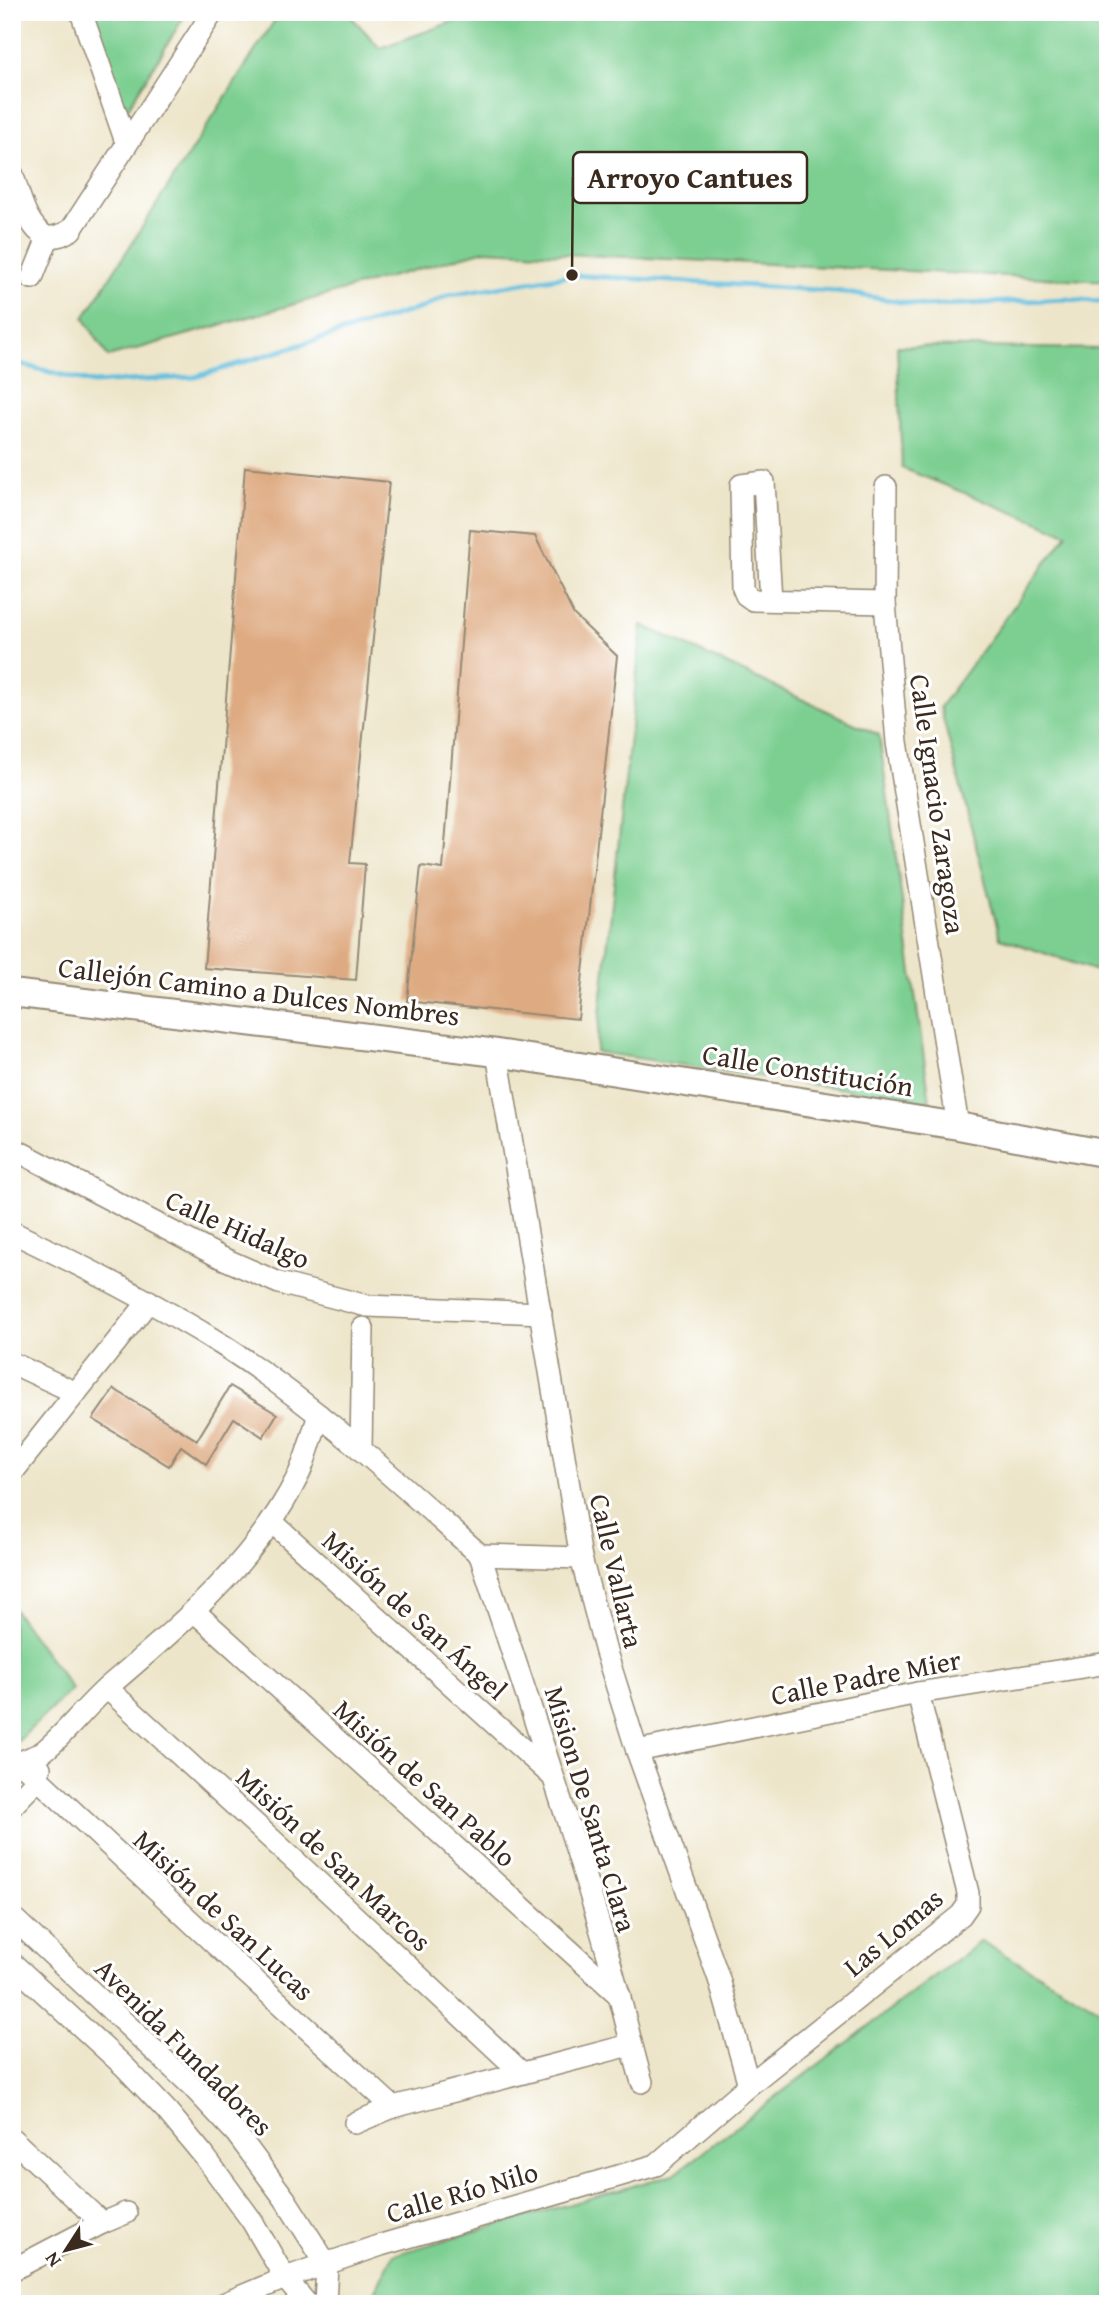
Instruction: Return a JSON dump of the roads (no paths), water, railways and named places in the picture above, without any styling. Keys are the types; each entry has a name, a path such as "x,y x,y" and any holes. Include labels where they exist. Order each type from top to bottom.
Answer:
{"main road":[{"name":"Callejón Camino a Dulces Nombres","path":"12,993 497,1052"},
{"name":"Calle Constitución","path":"497,1052 958,1126 1108,1154"}],"street":[{"path":"81,12 126,142"},
{"path":"12,173 31,223 39,233 48,238 61,235 77,222 126,142 213,12"},
{"path":"32,278 48,238"},
{"path":"771,600 764,482 741,485 743,587 746,595 753,600 885,603"},
{"name":"Calle Ignacio Zaragoza","path":"886,487 885,603 897,742 958,1126"},
{"name":"Calle Vallarta","path":"497,1052 581,1558 606,1652 637,1751 719,1979 749,2085"},
{"name":"Calle Hidalgo","path":"12,1148 220,1257 279,1283 367,1306 541,1313"},
{"path":"12,1232 149,1301 224,1346 361,1449 480,1555 581,1558"},
{"path":"12,1473 149,1301"},
{"path":"361,1449 363,1328"},
{"path":"12,1363 76,1393"},
{"path":"16,1765 43,1752 107,1688 194,1612 236,1567 272,1522 299,1475 319,1415"},
{"name":"Misión de San Ángel","path":"272,1522 553,1777"},
{"name":"Mision De Santa Clara","path":"480,1555 553,1777 620,1996 630,2045 642,2082"},
{"name":"Misión de San Pablo","path":"194,1612 620,1996"},
{"name":"Calle Padre Mier","path":"637,1751 918,1693 1108,1663"},
{"name":"Misión de San Marcos","path":"107,1688 522,2073"},
{"name":"Las Lomas","path":"749,2085 961,1915 968,1905 968,1893 918,1693"},
{"path":"12,1806 37,1780 43,1752"},
{"name":"Misión de San Lucas","path":"16,1765 37,1780 394,2108"},
{"name":"Avenida Fundadores","path":"12,1917 174,2069 236,2133 285,2199 327,2265"},
{"name":"Avenida Fundadores","path":"12,1963 125,2067 167,2111 252,2221 285,2278 307,2304"},
{"path":"355,2123 394,2108 630,2045"},
{"name":"Calle Río Nilo","path":"223,2304 285,2278 381,2245 656,2165 749,2085"},
{"path":"12,2139 102,2222"},
{"path":"12,2270 102,2222 125,2213"},
{"path":"326,2304 327,2265"}],"waterway":[{"path":"12,362 93,383 195,377 424,307 448,295 572,275 835,291 925,306 1065,299 1108,302"}],"place":[{"name":"Arroyo Cantues","path":"572,275"}]}
